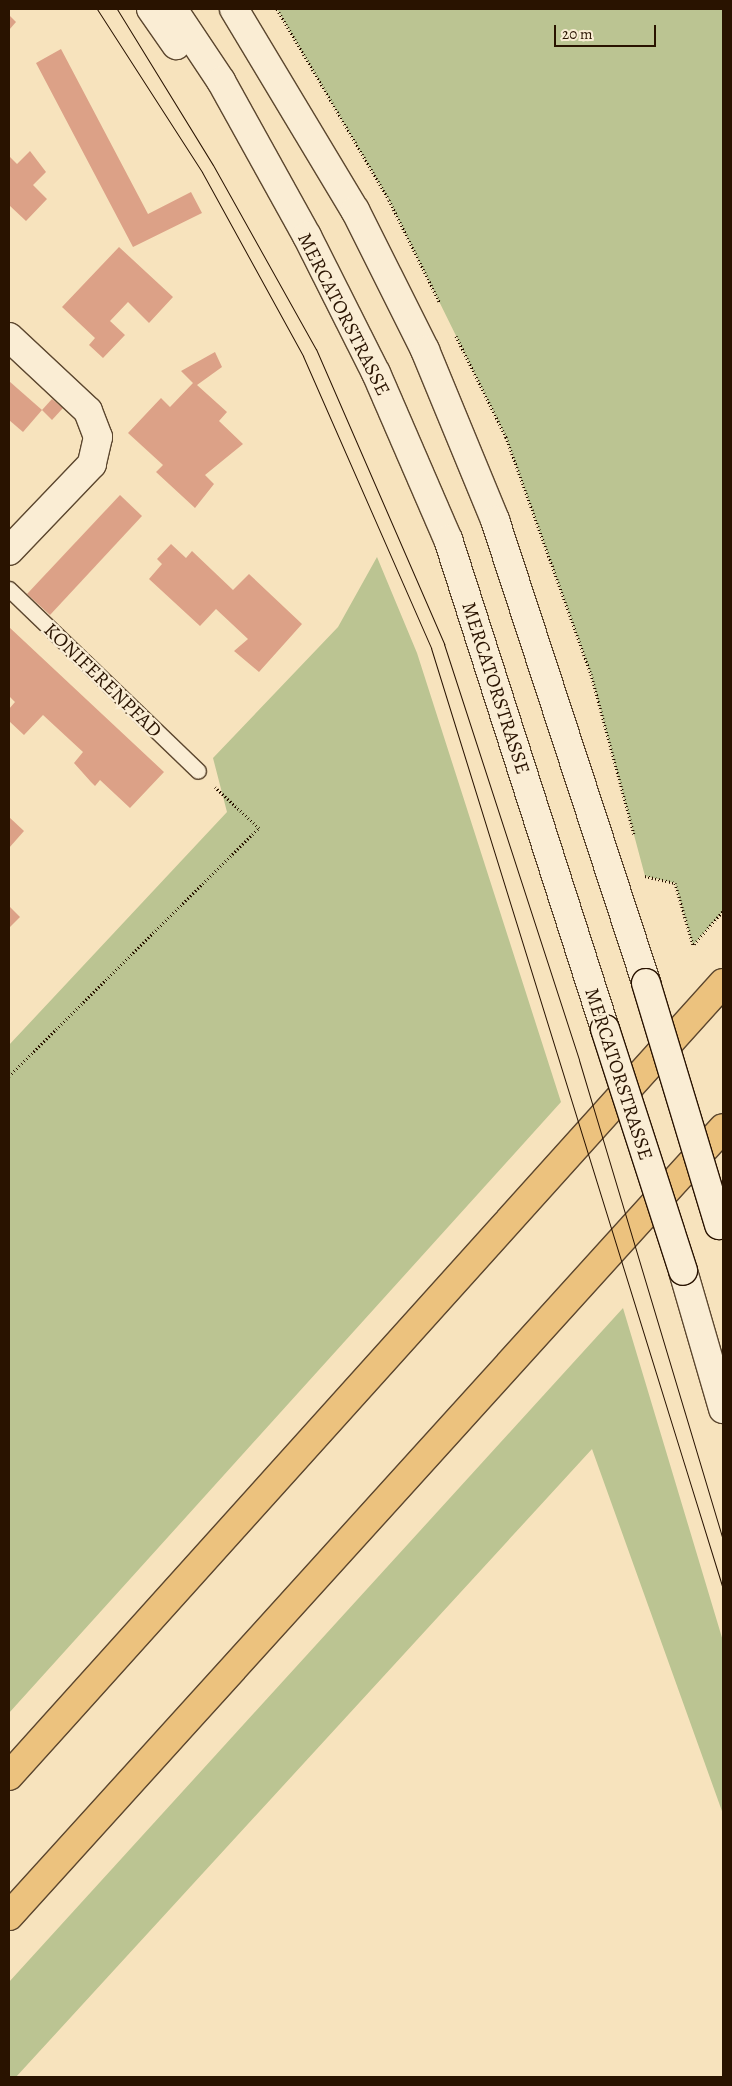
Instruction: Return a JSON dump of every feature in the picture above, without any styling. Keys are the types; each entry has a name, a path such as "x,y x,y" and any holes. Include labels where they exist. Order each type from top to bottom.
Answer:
{"highway":[{"path":"9,1776 723,983"},
{"path":"9,1916 723,1128"}],"main road":[{"path":"151,9 273,180"},
{"name":"MERCATORSTRASSE","path":"173,9 220,81 273,180 307,236 376,373 448,539 683,1271 723,1409"},
{"path":"234,9 355,210 425,350 495,520 646,983 721,1232"},
{"path":"9,337 88,411 98,437 92,464 9,551"}],"lane":[{"name":"KONIFERENPFAD","path":"9,589 198,771"}],"path":[{"path":"9,1076 259,828 198,771"},
{"path":"645,876 675,883 693,944 723,911"}],"green space":[{"path":"277,9 723,9 723,911 693,945 675,883 645,876 591,674 506,437 389,200"},
{"path":"377,557 417,653 561,1102 9,1713 9,1045 227,812 213,758 338,627"},
{"path":"623,1308 723,1641 723,1814 592,1449 16,2077 9,2077 9,1982"}],"building":[{"path":"9,15 16,22 9,30"},
{"path":"61,49 148,214 191,192 202,213 133,247 36,63"},
{"path":"30,151 46,172 33,185 47,199 26,221 9,205 9,156 17,164"},
{"path":"119,247 173,297 149,323 128,302 110,321 125,335 103,358 89,345 95,338 62,307"},
{"path":"215,352 222,367 197,385 227,412 219,421 243,444 205,475 214,484 195,508 156,472 163,465 128,433 161,398 170,407 193,383 181,371"},
{"path":"9,381 42,410 23,432 9,420"},
{"path":"52,399 63,408 52,420 42,410"},
{"path":"120,495 142,516 50,615 27,594"},
{"path":"171,544 186,558 192,551 233,590 249,574 302,624 259,672 234,651 248,639 216,609 200,626 149,579 162,564 157,559"},
{"path":"9,627 164,772 130,808 100,780 95,786 91,782 74,763 83,752 43,715 24,735 9,721 9,709 15,702 9,696"},
{"path":"9,817 24,831 9,848"},
{"path":"9,906 20,917 9,928"}],"tram line":[{"path":"97,9 202,172 303,356 431,648 723,1589"},
{"path":"117,9 213,165 316,349 444,644 579,1060 723,1540"}]}
